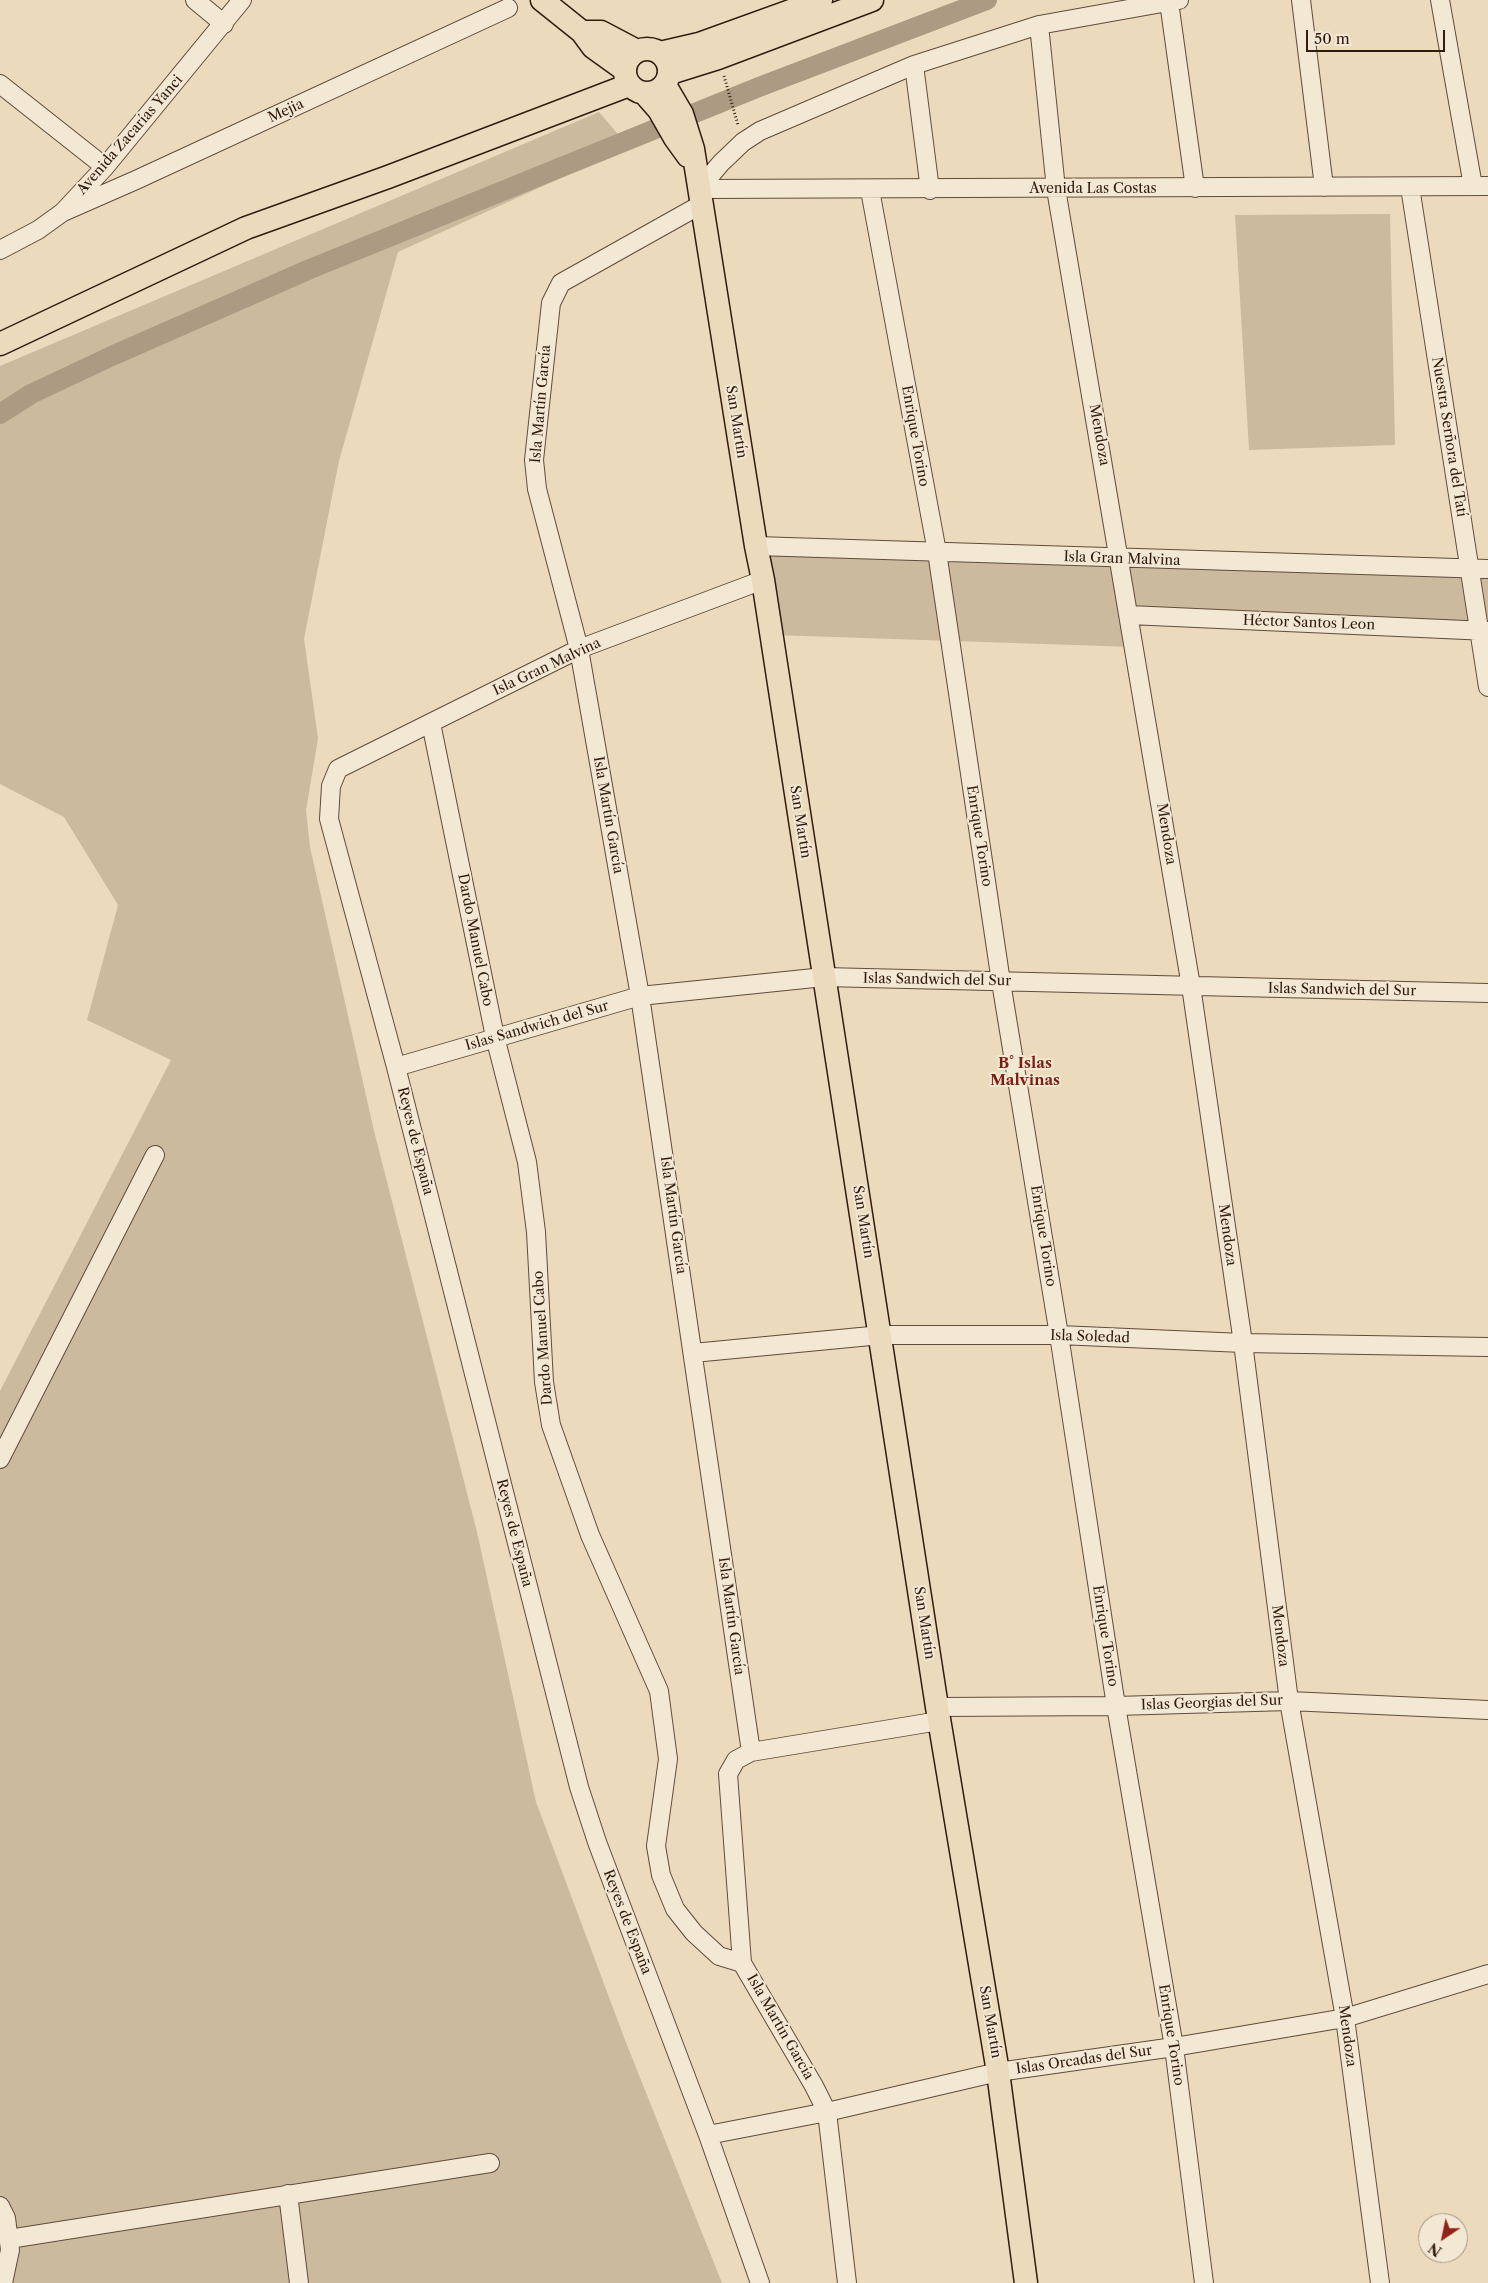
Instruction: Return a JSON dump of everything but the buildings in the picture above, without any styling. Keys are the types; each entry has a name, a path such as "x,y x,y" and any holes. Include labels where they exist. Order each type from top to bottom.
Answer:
{"main road":[{"path":"542,0 582,32 593,47 649,87"},
{"path":"582,32 601,32 637,51 652,50 660,53 699,44 821,0"},
{"path":"0,344 246,228 649,87 718,58 872,0"},
{"path":"637,51 627,62 649,87"},
{"name":"San Martín","path":"660,53 666,58 649,87 683,151 694,162 763,580 938,1714 998,2072 1026,2283"},
{"path":"0,328 108,276 212,231 649,87"}],"street":[{"path":"195,0 224,24"},
{"name":"Avenida Zacarías Yanci","path":"0,250 38,230 63,212 105,167 242,0"},
{"path":"1301,0 1324,187"},
{"path":"1440,0 1481,186"},
{"path":"700,197 721,163 743,142 760,131 914,65 1039,25 1174,1 1195,188"},
{"name":"Mejia","path":"63,212 508,8"},
{"name":"Mendoza","path":"1039,25 1056,189 1130,615 1191,986 1243,1343 1289,1701 1345,2018 1380,2283"},
{"path":"914,65 930,190"},
{"path":"0,84 105,167"},
{"name":"Avenida Las Costas","path":"700,197 870,190 1481,186"},
{"name":"Nuestra Serñora del Tatí","path":"1410,187 1470,568 1484,630 1488,687"},
{"name":"Enrique Torino","path":"870,190 937,552 1001,982 1059,1335 1116,1706 1174,2047 1204,2283"},
{"name":"Isla Martín García","path":"700,197 561,282 551,303 534,460 537,489 579,649 640,996 751,1752 736,1760 728,1774 742,1963 814,2086 827,2112 847,2283"},
{"name":"Isla Gran Malvina","path":"756,546 1120,559 1488,569"},
{"name":"Isla Gran Malvina","path":"338,769 579,649 763,580"},
{"name":"Héctor Santos Leon","path":"1130,615 1484,630"},
{"name":"Dardo Manuel Cabo","path":"432,723 495,1037 527,1162 536,1232 544,1382 551,1425 590,1535 659,1691 668,1758 656,1846 661,1875 675,1909 694,1933 719,1956 742,1963"},
{"name":"Reyes de España","path":"338,769 331,786 329,819 396,1067 579,1787 596,1842 708,2135 760,2283"},
{"name":"Islas Sandwich del Sur","path":"396,1067 640,996 824,977 1488,993"},
{"path":"1,1455 155,1155"},
{"name":"Isla Soledad","path":"693,1353 881,1335 1059,1335 1243,1343 1488,1348"},
{"name":"Islas Georgias del Sur","path":"751,1752 938,1714 1289,1701 1488,1710"},
{"name":"Islas Orcadas del Sur","path":"708,2135 827,2112 998,2072 1174,2047 1345,2018 1488,1974"},
{"path":"9,2239 490,2163"},
{"path":"288,2194 298,2283"},
{"path":"0,2206 6,2218 10,2250 3,2283"}],"path":[{"path":"723,74 740,128"}],"shaded area":[{"path":"599,112 629,147 398,252 339,461 304,639 318,738 306,810 310,847 374,1131 477,1532 536,1802 625,2040 722,2283 0,2283 0,1391 171,1060 87,1020 118,905 64,817 0,784 0,366"},
{"path":"1390,214 1395,445 1249,450 1235,215"},
{"path":"757,547 1488,570 1488,630 1128,615 1133,647 773,635"}],"waterway":[{"path":"0,414 31,394 114,355 310,269 759,87 987,0"}],"district":[{"name":"B° Islas Malvinas","path":"1025,1072"}]}
